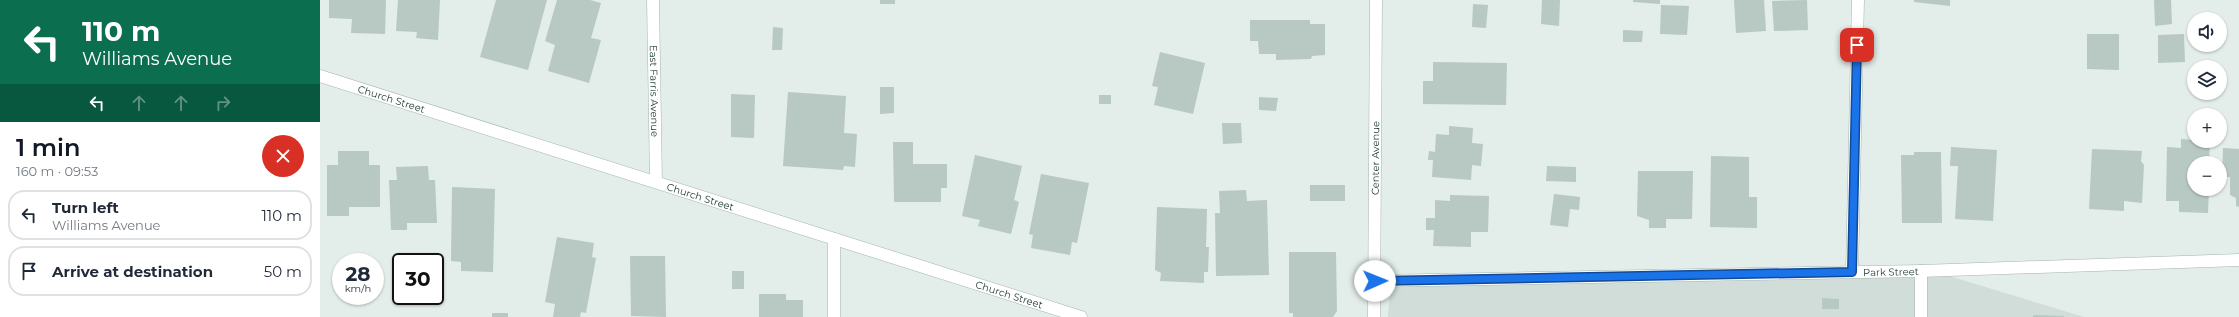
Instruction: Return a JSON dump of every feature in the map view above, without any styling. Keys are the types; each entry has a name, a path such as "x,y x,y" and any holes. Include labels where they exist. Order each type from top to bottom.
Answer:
{"street":[{"name":"East Farris Avenue","path":"653,0 656,182"},
{"name":"Center Avenue","path":"1374,317 1376,0"},
{"path":"1852,272 1858,0"},
{"name":"Church Street","path":"320,76 1081,317"},
{"path":"834,239 834,317"},
{"name":"Park Street","path":"1375,281 1921,271 2239,260"},
{"path":"1921,271 1921,317"}],"shaded area":[{"path":"1916,266 2084,317 1388,317 1390,287"}],"building":[{"path":"329,0 386,0 385,34 351,33 352,19 329,18"},
{"path":"398,0 440,0 438,40 416,38 417,32 396,31"},
{"path":"496,0 547,0 528,70 480,57"},
{"path":"557,0 590,0 601,3 591,38 601,40 589,83 548,71 555,45 545,41"},
{"path":"880,0 895,0 895,4 880,4"},
{"path":"1542,0 1560,0 1559,26 1541,24"},
{"path":"1633,0 1660,0 1660,4 1633,2"},
{"path":"1734,0 1764,0 1766,31 1736,33"},
{"path":"1807,0 1808,30 1774,31 1772,1"},
{"path":"1914,0 1950,0 1950,6 1914,2"},
{"path":"2154,0 2171,0 2172,24 2155,26"},
{"path":"1473,4 1488,5 1486,28 1472,27"},
{"path":"1661,5 1689,6 1687,35 1660,34"},
{"path":"1250,20 1310,20 1310,24 1325,24 1325,55 1312,56 1311,59 1276,60 1276,54 1259,54 1258,41 1250,41"},
{"path":"773,27 783,28 782,50 772,50"},
{"path":"1623,30 1643,31 1642,42 1623,42"},
{"path":"2087,34 2119,34 2119,70 2087,69"},
{"path":"2184,34 2185,62 2158,63 2158,35"},
{"path":"1160,52 1205,63 1193,114 1154,105 1158,87 1152,86"},
{"path":"1433,62 1507,63 1506,105 1423,104 1423,81 1433,81"},
{"path":"880,87 894,87 894,113 880,114"},
{"path":"788,92 846,96 844,133 857,134 855,167 844,166 843,170 783,166"},
{"path":"731,94 755,95 754,138 731,137"},
{"path":"1099,95 1111,95 1111,104 1099,104"},
{"path":"1259,97 1278,98 1276,111 1259,110"},
{"path":"1222,123 1241,123 1242,143 1223,144"},
{"path":"1449,126 1473,128 1472,143 1483,144 1481,166 1472,165 1471,180 1432,177 1433,160 1428,160 1429,151 1435,152 1436,134 1449,135"},
{"path":"2181,139 2187,139 2187,148 2210,148 2209,156 2187,156 2187,196 2209,196 2208,213 2179,212 2179,201 2166,201 2167,147 2181,148"},
{"path":"893,142 913,142 913,164 947,164 947,188 941,188 941,202 894,202"},
{"path":"1951,147 1997,150 1993,221 1955,219 1958,166 1950,166"},
{"path":"2223,148 2239,149 2239,207 2236,206 2236,198 2230,195 2230,177 2227,177 2227,156 2223,156"},
{"path":"2092,149 2142,151 2141,161 2144,165 2142,203 2124,201 2124,211 2089,209"},
{"path":"338,151 369,151 369,165 380,165 380,207 349,207 349,216 327,216 327,165 338,165"},
{"path":"1914,152 1941,152 1942,223 1902,223 1901,155 1914,155"},
{"path":"975,155 1022,166 1014,200 1019,202 1011,234 978,226 980,220 962,216"},
{"path":"1711,156 1749,157 1749,197 1757,197 1757,228 1710,227"},
{"path":"428,166 429,180 435,180 437,223 407,223 407,230 391,230 389,180 397,180 396,167"},
{"path":"1547,166 1576,167 1576,182 1546,181"},
{"path":"1638,171 1693,171 1692,219 1666,219 1666,228 1649,228 1649,220 1637,216"},
{"path":"1041,174 1089,183 1077,243 1072,242 1070,255 1031,248 1033,235 1029,234"},
{"path":"1310,185 1345,185 1345,201 1310,201"},
{"path":"452,187 495,189 493,272 461,271 461,262 451,261"},
{"path":"1246,190 1247,201 1267,200 1269,275 1216,276 1215,213 1220,213 1219,191"},
{"path":"1554,194 1580,197 1579,210 1570,209 1568,227 1550,225"},
{"path":"1450,195 1489,196 1488,232 1471,232 1471,247 1433,246 1434,230 1426,230 1426,218 1435,218 1435,200 1450,201"},
{"path":"1157,207 1207,209 1206,247 1209,247 1208,272 1204,272 1204,283 1160,281 1161,273 1155,270"},
{"path":"557,237 594,243 592,257 596,258 586,313 581,312 580,317 553,317 555,304 545,302"},
{"path":"1289,252 1336,252 1337,311 1333,317 1293,317 1293,313 1289,313"},
{"path":"630,256 665,256 666,317 631,316"},
{"path":"732,271 744,271 744,289 732,289"},
{"path":"759,294 786,294 786,300 803,300 803,317 759,317"},
{"path":"1822,298 1839,299 1839,309 1822,309"},
{"path":"492,313 508,313 508,317 492,317"},
{"path":"2033,315 2064,316 2064,317 2033,317"}],"route":[{"path":"1375,281 1852,272 1857,45"}]}
